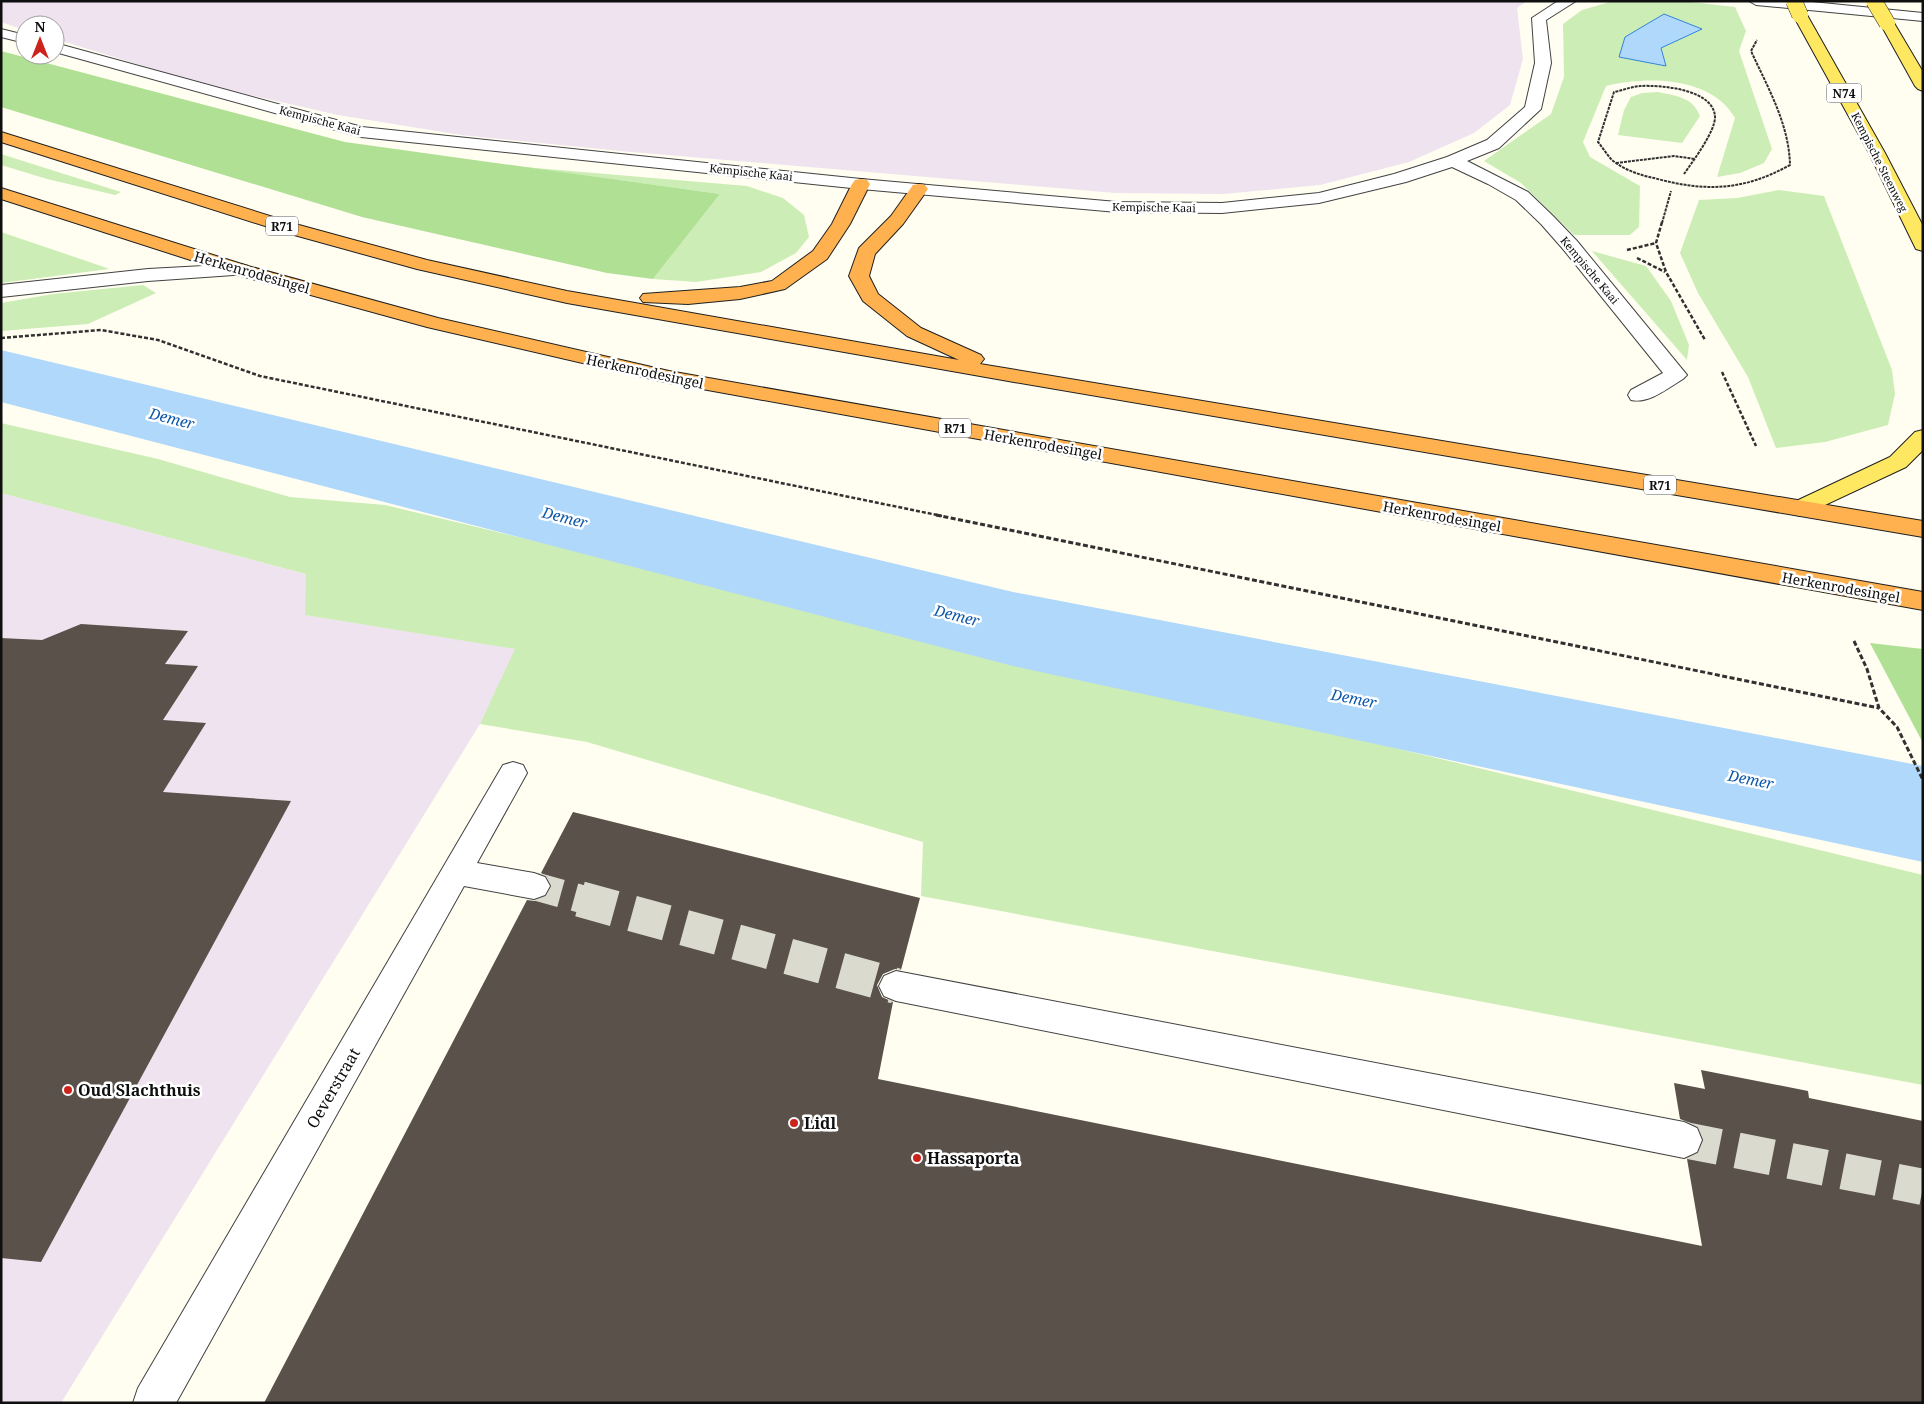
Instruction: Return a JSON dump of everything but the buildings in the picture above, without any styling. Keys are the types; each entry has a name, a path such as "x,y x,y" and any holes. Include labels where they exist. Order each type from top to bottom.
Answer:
{"highway":[{"name":"R71","path":"1,138 294,229 424,265 567,297 1014,376 1923,529"},
{"path":"567,297 688,298 740,293 778,285 820,255 841,224 861,184"},
{"path":"918,189 897,220 866,252 859,276 870,297 914,332 1014,376"},
{"name":"Herkenrodesingel","path":"1,193 241,270 434,323 668,377 1923,601"}],"main road":[{"name":"Kempische Steenweg","path":"1794,1 1877,152 1923,245"},
{"path":"1874,1 1923,86"},
{"path":"1800,508 1898,462 1923,437"}],"street":[{"name":"Kempische Kaai","path":"65,50 362,132 861,184 1117,207 1222,208 1319,198 1400,178 1453,162 1493,144 1533,109 1543,63 1539,18 1569,1"},
{"path":"1756,1 1923,16"},
{"path":"1,33 15,36"},
{"name":"Kempische Kaai","path":"1453,162 1494,180 1522,196 1541,214 1570,245 1676,375 1639,395"},
{"path":"1,291 148,274 241,270"},
{"name":"Oeverstraat","path":"153,1403 513,773"},
{"path":"456,872 534,886"},
{"path":"896,986 1684,1140"}],"path":[{"path":"1684,174 1695,159 1708,135 1715,117 1712,107 1702,97 1675,88 1632,87 1614,92 1598,142 1615,163 1651,179 1714,188 1745,184 1772,176 1790,165 1791,152 1788,136 1751,51 1759,37"},
{"path":"1615,163 1674,156 1695,159"},
{"path":"1671,191 1656,243 1666,272 1709,347"},
{"path":"1656,243 1623,251 1666,272"},
{"path":"1,338 101,330 158,340 260,376 1878,708"},
{"path":"1722,372 1756,446"},
{"path":"1854,641 1867,669 1878,708 1896,727 1923,780"}],"shaded area":[{"path":"1,1 1527,1 1517,8 1523,59 1510,105 1474,133 1409,162 1320,185 1223,194 1115,193 620,151 461,135 338,115 209,86 65,42 65,15 15,15 15,27 1,22"},
{"path":"1,493 306,574 306,615 516,649 480,724 61,1403 1,1403"}],"green space":[{"path":"1613,1 1682,1 1735,7 1746,31 1739,51 1772,149 1764,163 1740,173 1717,177 1735,118 1724,104 1710,94 1677,82 1640,81 1606,86 1583,142 1590,157 1640,186 1639,227 1630,235 1574,235 1521,183 1484,161 1551,114 1564,77 1563,24 1582,10"},
{"path":"1,51 15,55 15,65 54,65 345,142 720,194 653,279 607,273 362,217 1,107"},
{"path":"1658,92 1683,98 1693,105 1700,116 1682,143 1618,135 1624,110 1631,97 1642,93"},
{"path":"1,154 121,192 115,195 47,179 1,165"},
{"path":"524,167 747,186 783,198 804,215 809,237 796,253 761,272 696,282 653,279 720,194"},
{"path":"1779,190 1824,196 1892,370 1895,394 1888,425 1825,442 1776,448 1748,377 1698,293 1680,253 1699,200 1737,198"},
{"path":"1,232 107,268 109,269 1,283"},
{"path":"1592,251 1646,266 1671,301 1689,345 1687,360"},
{"path":"143,285 156,293 88,324 1,331 1,303 53,294"},
{"path":"1,423 158,459 290,497 385,505 1923,875 1923,1085 921,896 923,842 587,742 480,724 515,649 305,615 306,574 1,493"},
{"path":"1870,643 1923,649 1923,743"}],"water":[{"path":"1664,14 1702,29 1661,48 1666,66 1619,57 1625,37"}],"waterway":[{"name":"Demer","path":"1,376 1013,629 1923,814"}],"tunnel":[{"path":"534,886 585,900"},
{"path":"580,899 896,986"},
{"path":"1684,1140 1923,1187"}],"place":[{"name":"Oud Slachthuis","path":"68,1090"},
{"name":"Lidl","path":"794,1123"},
{"name":"Hassaporta","path":"917,1158"}]}
